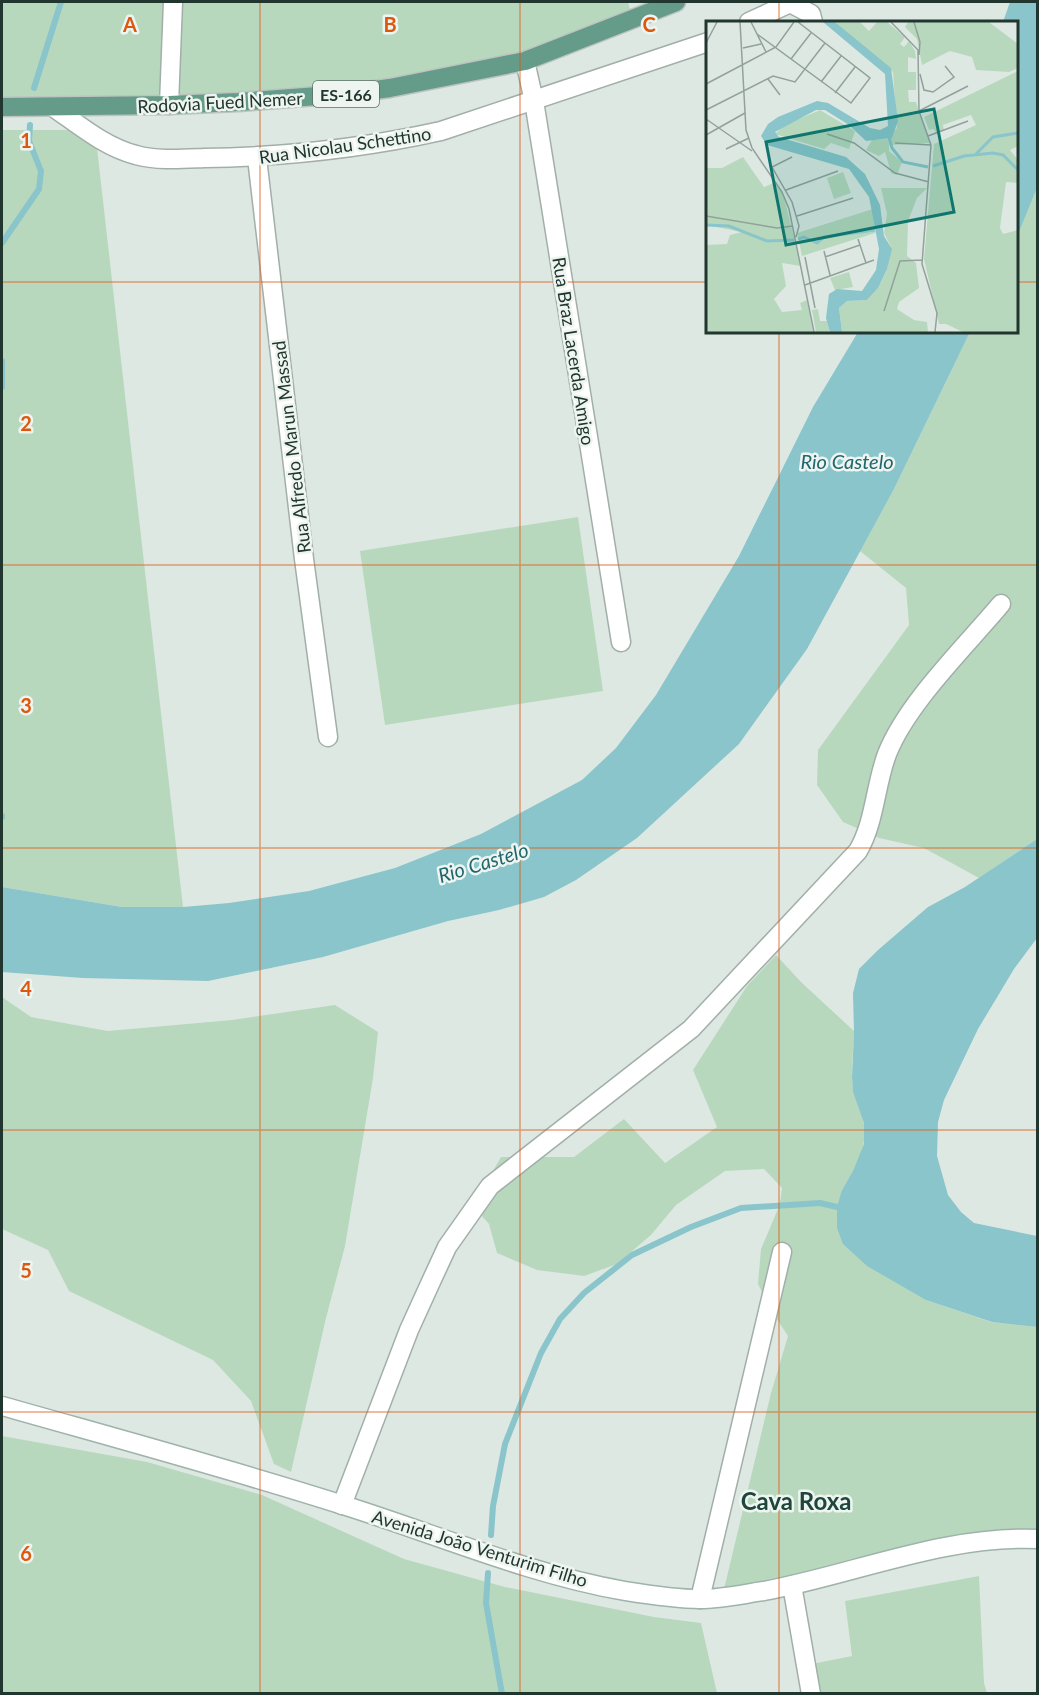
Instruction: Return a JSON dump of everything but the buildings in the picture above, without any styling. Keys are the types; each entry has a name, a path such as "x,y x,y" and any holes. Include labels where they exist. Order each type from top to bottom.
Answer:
{"main road":[{"name":"Rodovia Fued Nemer","path":"2,107 169,105 345,94 525,61 676,2"}],"street":[{"path":"169,105 173,2"},
{"path":"751,21 790,3 811,14 813,21"},
{"name":"Rua Nicolau Schettino","path":"53,107 112,147 137,156 164,159 256,158 410,138 441,131 706,43"},
{"name":"Rua Braz Lacerda Amigo","path":"525,61 534,101 621,642"},
{"name":"Rua Alfredo Marun Massad","path":"256,158 304,559 328,737"},
{"path":"342,1504 409,1329 447,1247 490,1186 691,1029 858,851 867,836 875,795 896,734 930,687 1001,604"},
{"path":"700,1599 782,1252"},
{"name":"Avenida João Venturim Filho","path":"2,1406 342,1504 545,1572 655,1596 700,1599 739,1595 792,1585 950,1546 982,1541 1038,1539"},
{"path":"792,1585 811,1694"}],"green space":[{"path":"2,2 628,2 632,17 460,73 250,97 2,99"},
{"path":"2,130 95,130 183,907 122,907 2,887"},
{"path":"1037,188 1037,839 979,878 924,848 879,838 843,822 817,785 818,750 909,625 906,588 860,551 894,489 970,333 1018,333 1018,235"},
{"path":"578,517 603,691 385,725 360,551"},
{"path":"776,955 801,982 854,1031 852,1081 865,1129 860,1156 842,1190 926,1300 991,1322 1037,1327 1037,1541 724,1589 771,1393 788,1336 758,1284 761,1249 780,1204 782,1188 764,1169 725,1171 676,1205 651,1235 617,1264 584,1276 537,1270 497,1253 489,1224 473,1206 501,1157 574,1157 624,1119 665,1163 717,1127 693,1070 747,986"},
{"path":"2,997 31,1017 108,1031 232,1020 335,1005 378,1032 373,1078 345,1246 291,1472 274,1464 251,1401 213,1360 69,1291 48,1250 2,1229"},
{"path":"2,1436 147,1462 262,1495 404,1559 505,1587 654,1617 701,1623 717,1693 2,1693"},
{"path":"979,1576 984,1683 987,1693 807,1693 802,1666 852,1656 845,1601"}],"water":[{"path":"1010,2 1038,2 1037,188 1018,235 1018,21 1003,21"},
{"name":"Rio Castelo","path":"857,333 970,333 894,489 807,649 739,744 637,838 576,880 544,897 448,921 323,957 208,981 83,978 2,972 2,887 122,907 183,907 229,903 309,891 395,868 481,834 582,780 616,748 656,695 739,556 813,407"},
{"path":"1037,839 1037,938 1014,969 978,1029 944,1100 938,1122 937,1156 948,1195 961,1212 974,1223 1037,1236 1037,1327 992,1322 926,1300 867,1266 843,1244 837,1228 837,1207 842,1190 864,1144 864,1123 853,1092 852,1077 853,993 859,969 928,907 965,887"}],"waterway":[{"path":"34,88 61,2"},
{"path":"2,243 39,189 41,171 29,141 30,125"},
{"path":"2,361 2,387"},
{"path":"491,1535 493,1506 505,1444 541,1353 560,1319 584,1293 632,1255 691,1227 741,1208 820,1203 837,1207 844,1206"},
{"path":"488,1573 486,1603 502,1694"}],"district":[{"name":"Cava Roxa","path":"796,1500"}]}
